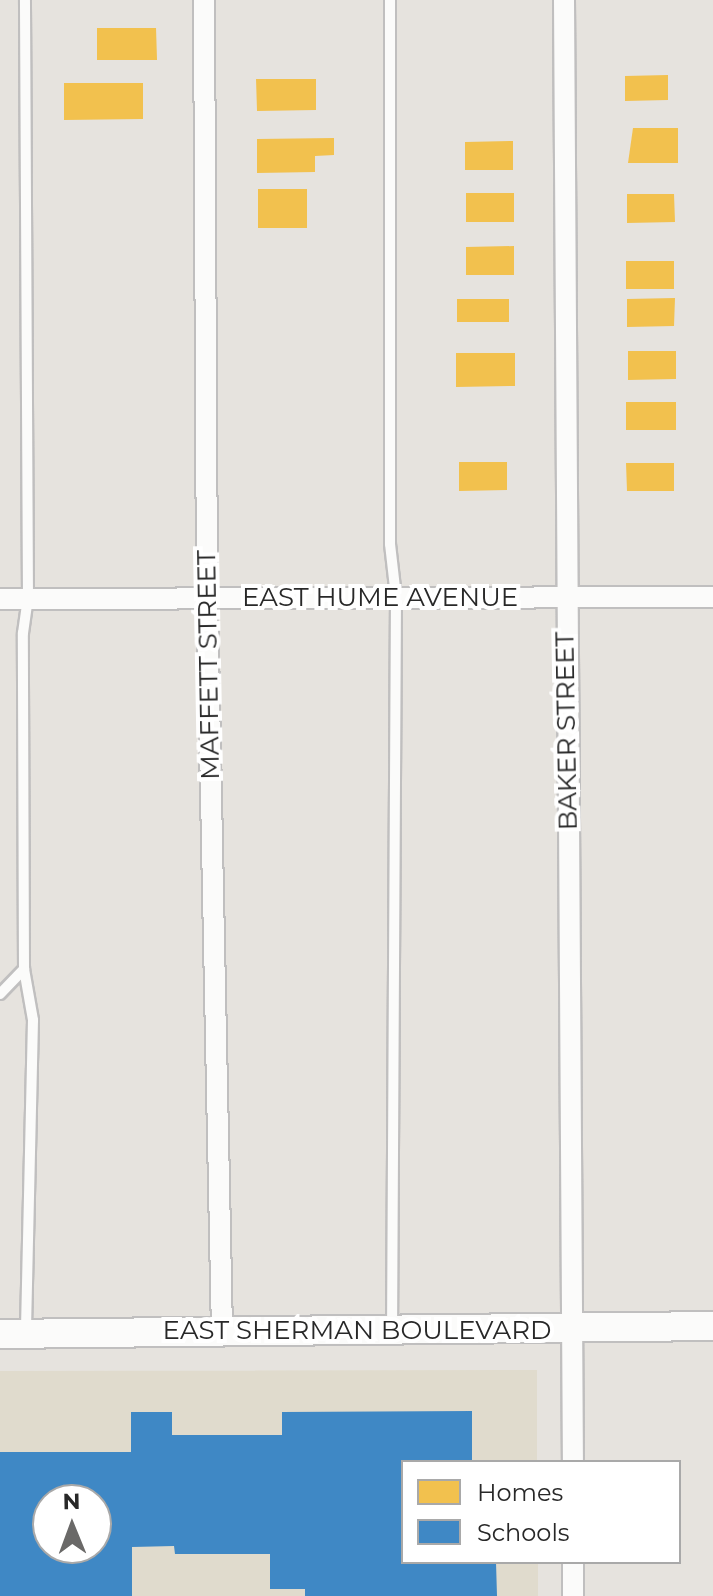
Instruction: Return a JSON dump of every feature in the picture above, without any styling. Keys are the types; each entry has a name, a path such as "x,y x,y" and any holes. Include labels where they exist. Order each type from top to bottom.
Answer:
{"main road":[{"name":"EAST SHERMAN BOULEVARD","path":"13,1334 713,1326"}],"street":[{"name":"MAFFETT STREET","path":"204,0 207,598 222,1330"},
{"name":"BAKER STREET","path":"564,0 573,1460"},
{"name":"EAST HUME AVENUE","path":"0,599 713,597"},
{"path":"573,1564 573,1596"}],"lane":[{"path":"13,1334 33,1020 24,969 23,633 28,599 25,0"},
{"path":"390,0 390,544 396,597 392,1330"},
{"path":"0,994 24,969"}],"shaded area":[{"path":"537,1370 537,1460 401,1460 401,1564 538,1564 538,1596 0,1596 0,1371"}],"building: Homes":[{"path":"97,28 156,28 157,60 97,60"},
{"path":"668,75 668,100 625,101 625,76"},
{"path":"256,79 316,79 316,110 257,111"},
{"path":"64,83 143,83 143,119 64,120"},
{"path":"633,128 678,128 678,163 628,163"},
{"path":"334,138 334,155 315,156 315,172 257,173 257,139"},
{"path":"513,141 513,170 465,170 465,142"},
{"path":"258,189 307,189 307,228 258,228"},
{"path":"466,193 514,193 514,222 466,222"},
{"path":"627,194 674,194 675,222 627,223"},
{"path":"514,246 514,275 466,275 466,247"},
{"path":"626,261 674,261 674,289 626,289"},
{"path":"675,298 674,326 627,327 627,299"},
{"path":"457,299 509,299 509,322 457,322"},
{"path":"628,351 676,351 676,379 628,380"},
{"path":"456,353 515,353 515,386 456,387"},
{"path":"626,402 676,402 676,430 626,430"},
{"path":"459,462 507,462 507,490 459,491"},
{"path":"626,463 674,463 674,491 627,491"}],"building: Schools":[{"path":"472,1411 472,1460 401,1460 401,1564 496,1564 497,1596 305,1596 305,1589 270,1589 270,1554 175,1554 174,1546 132,1547 132,1596 0,1596 0,1452 131,1452 131,1412 172,1412 172,1435 282,1435 282,1412"}]}
